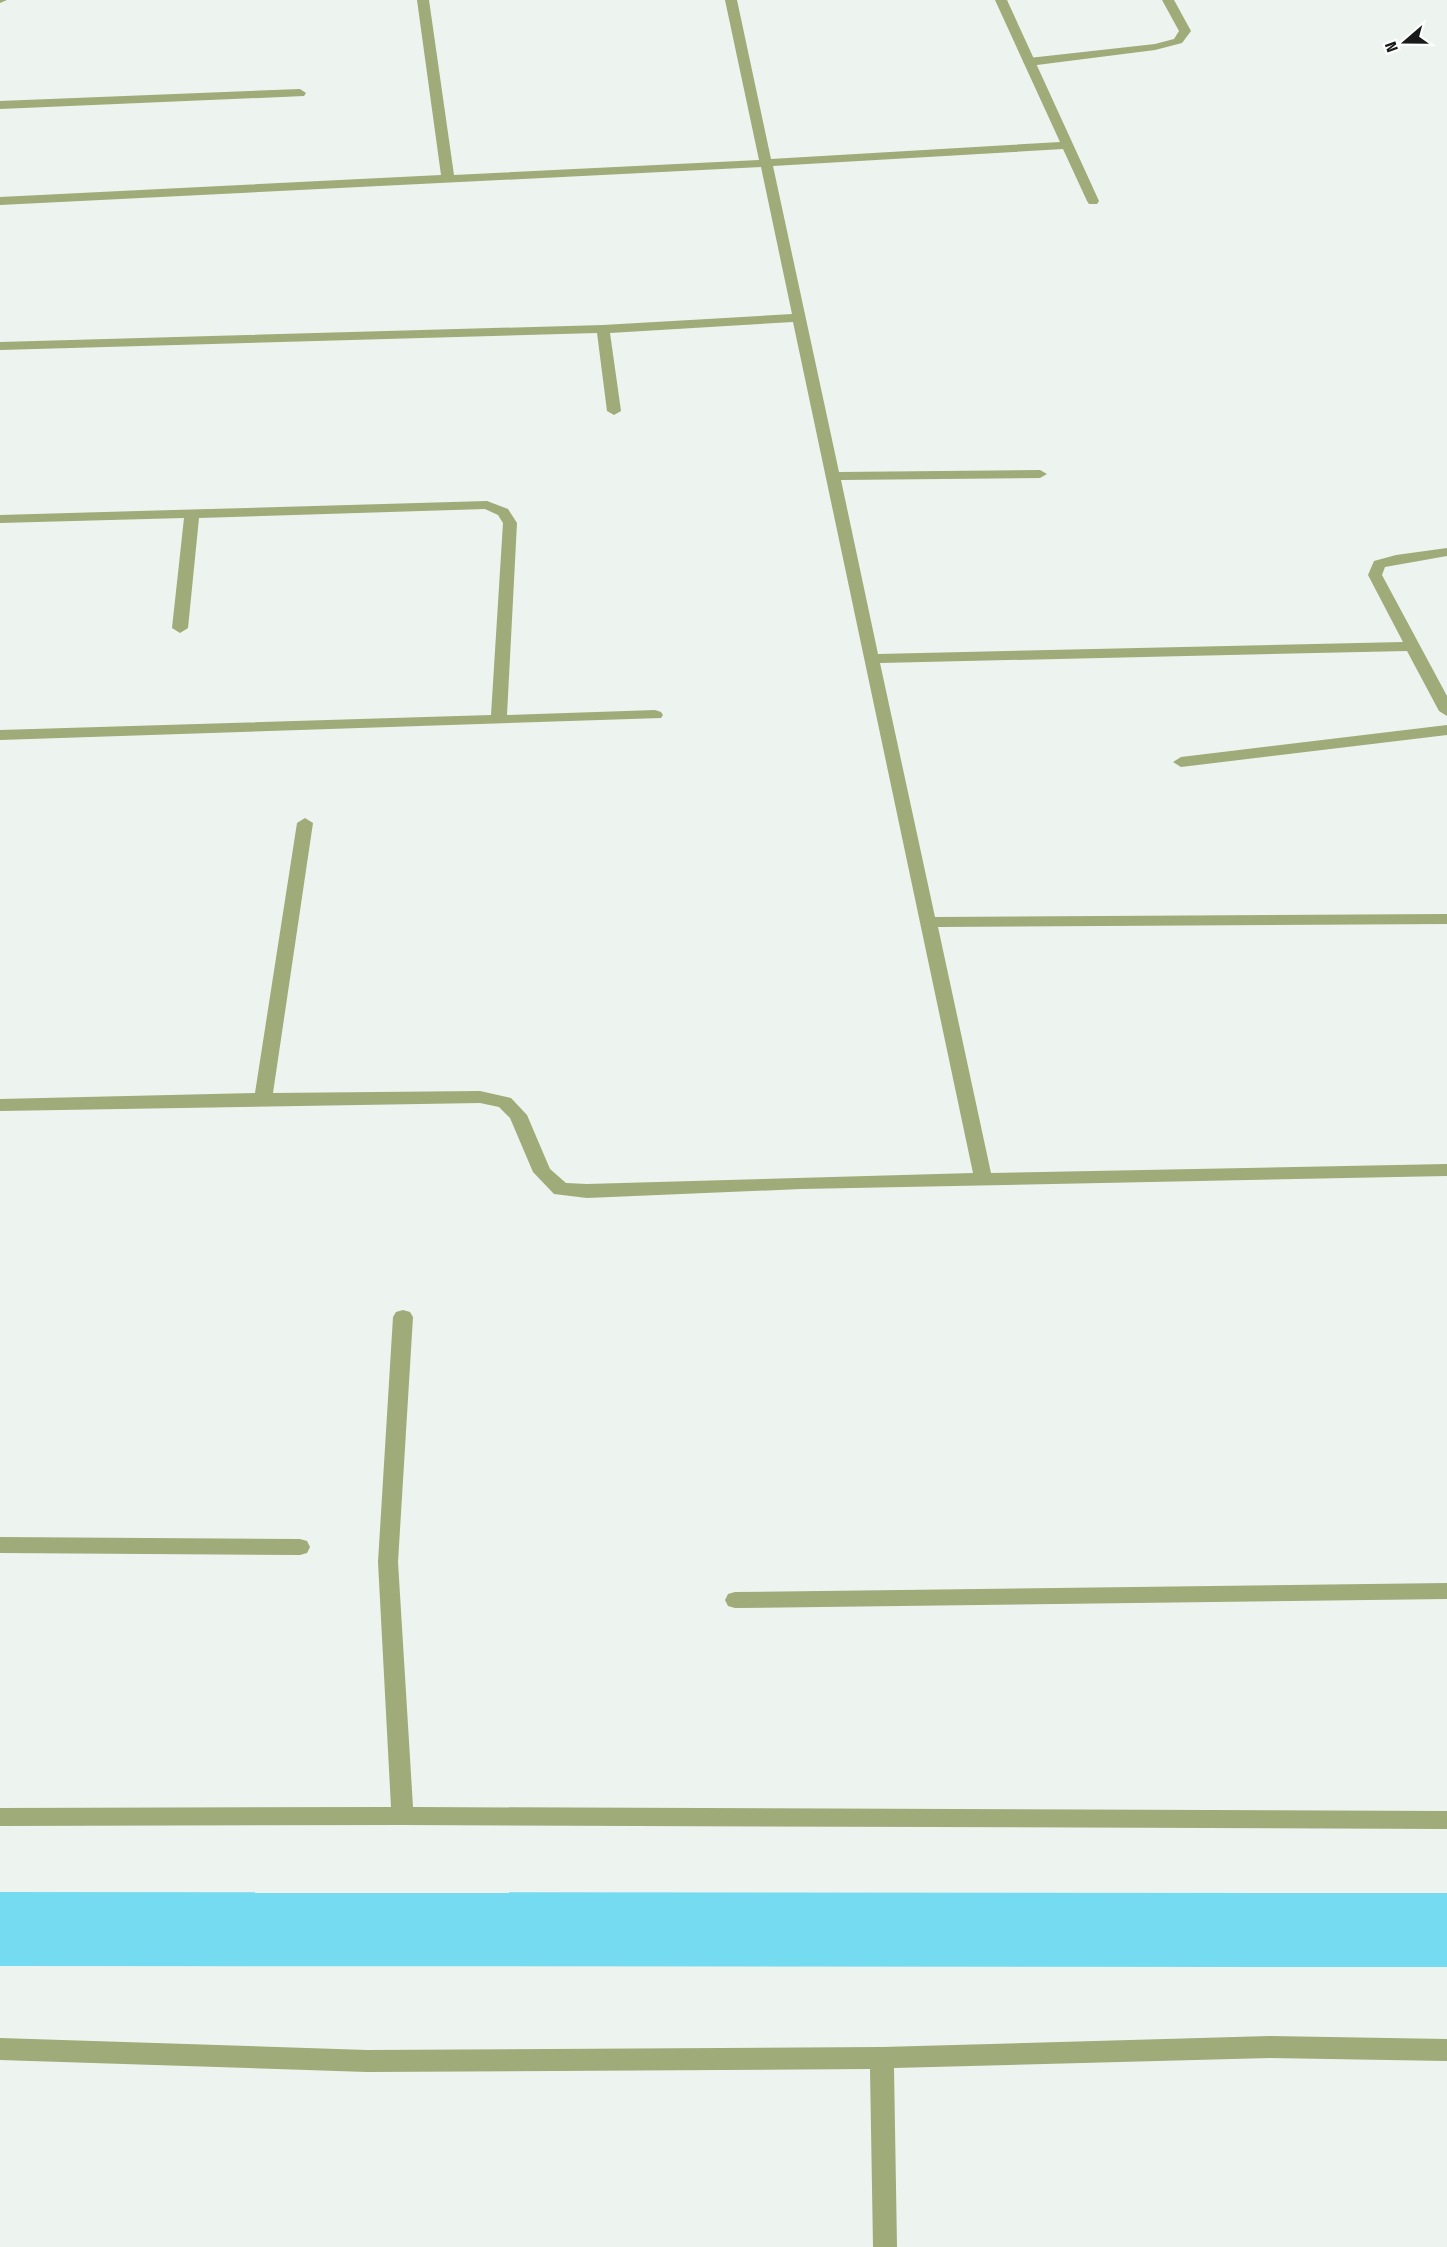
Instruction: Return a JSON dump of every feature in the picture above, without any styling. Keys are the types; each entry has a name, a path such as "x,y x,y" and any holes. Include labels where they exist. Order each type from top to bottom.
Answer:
{"street":[{"path":"423,0 448,179"},
{"path":"731,0 983,1179"},
{"path":"1001,0 1093,201"},
{"path":"1029,62 1155,47 1178,41 1185,31 1168,0"},
{"path":"0,105 300,93"},
{"path":"0,201 767,163 1067,145"},
{"path":"0,346 603,329 800,318"},
{"path":"603,329 614,411"},
{"path":"833,476 1040,474"},
{"path":"0,519 487,505 503,512 510,523 499,720"},
{"path":"180,628 192,514"},
{"path":"1447,552 1396,559 1379,564 1376,575 1447,711"},
{"path":"873,659 1412,646"},
{"path":"0,735 655,715"},
{"path":"1181,762 1447,730"},
{"path":"263,1099 304,823"},
{"path":"929,922 1447,919"},
{"path":"0,1105 263,1099 480,1098 504,1102 518,1114 542,1172 561,1189 587,1191 801,1183 1447,1170"},
{"path":"403,1317 388,1562 403,1816"},
{"path":"0,1545 300,1547"},
{"path":"735,1600 1447,1591"},
{"path":"0,1817 403,1816 1447,1820"},
{"path":"0,2049 367,2061 882,2058 1270,2047 1447,2050"},
{"path":"882,2058 885,2247"}],"waterway":[{"path":"0,1929 1447,1930"}]}
